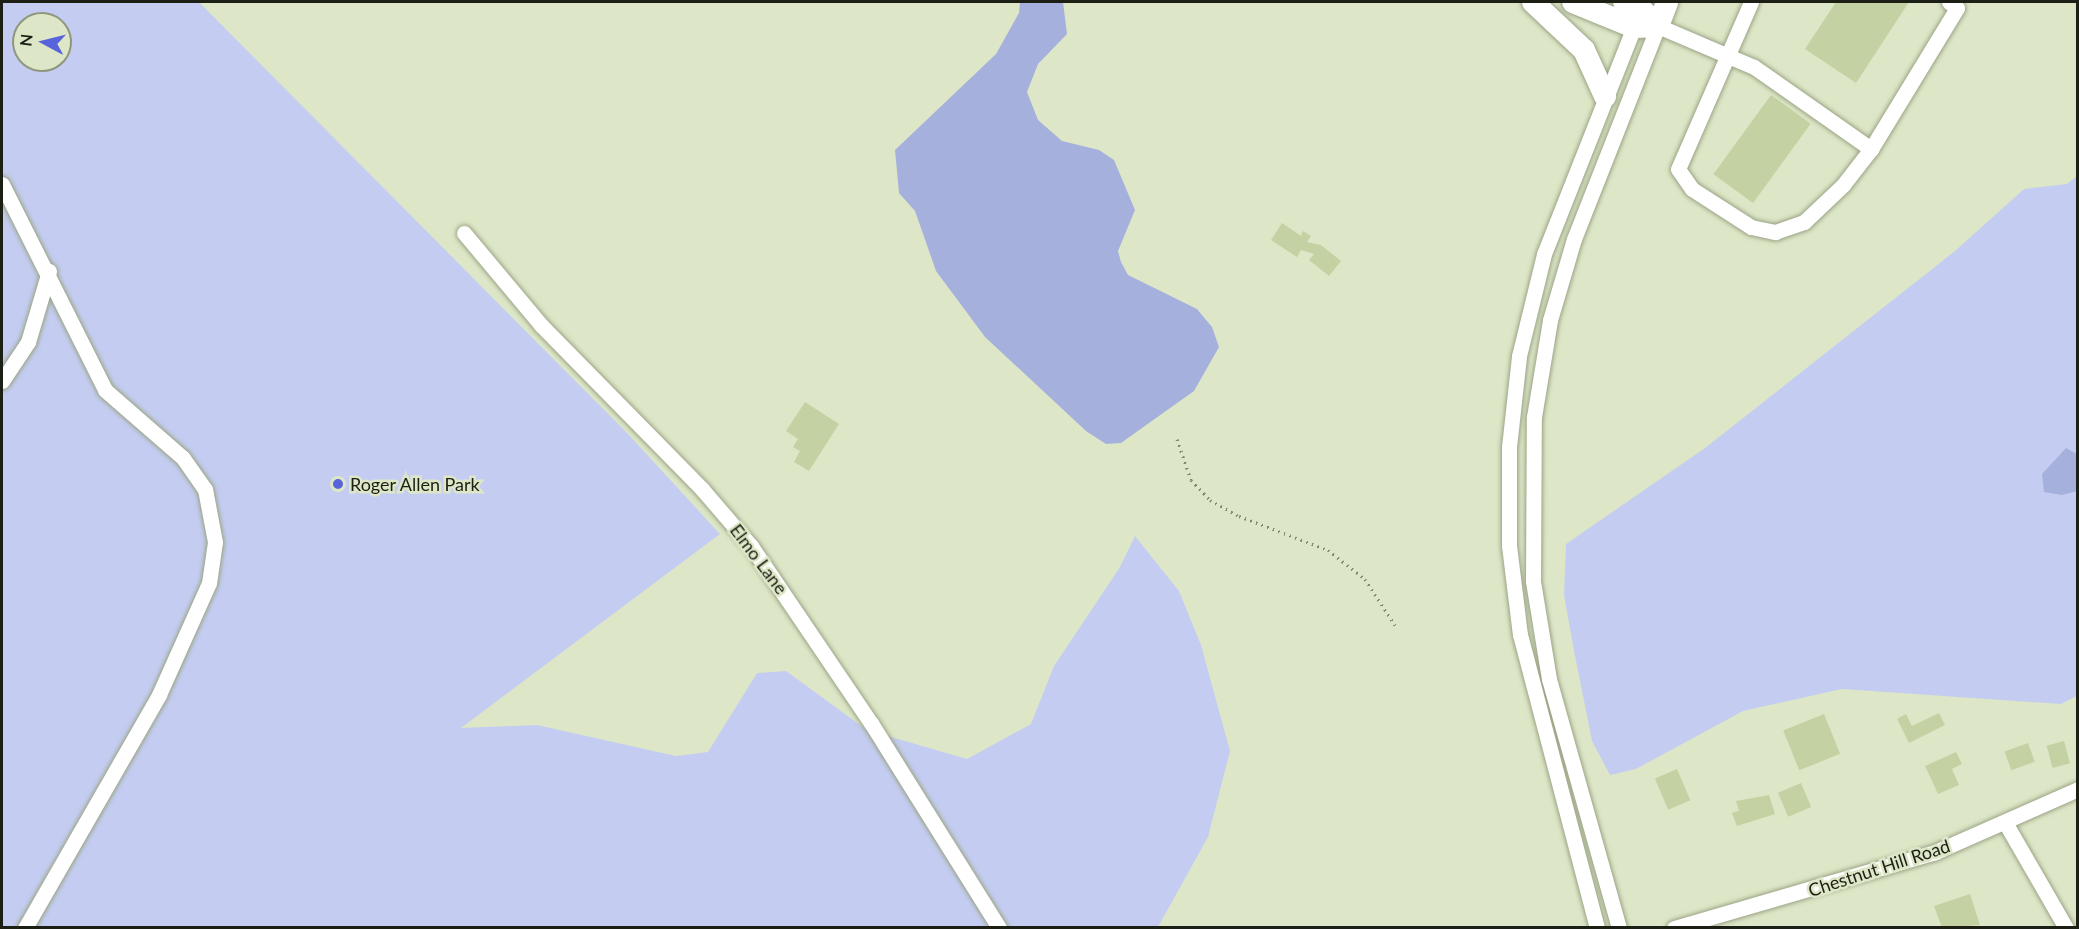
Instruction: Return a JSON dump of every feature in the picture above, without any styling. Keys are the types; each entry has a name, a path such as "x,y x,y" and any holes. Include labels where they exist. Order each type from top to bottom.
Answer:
{"highway":[{"path":"1533,2 1584,50 1605,96"},
{"path":"1573,2 1635,10 1658,26 1667,2"}],"street":[{"path":"1751,2 1681,158 1681,179 1692,189 1751,226 1775,232 1790,228 1843,185 1871,149 1957,8 1949,2"},
{"path":"1597,927 1528,679 1513,593 1508,491 1519,356 1534,285 1635,10"},
{"path":"1619,927 1541,640 1533,581 1530,474 1541,366 1562,276 1658,26 1728,55 1773,78 1871,149"},
{"path":"2,184 49,271 105,390 183,458 205,489 215,542 209,583 159,695 25,927"},
{"name":"Elmo Lane","path":"464,234 541,325 702,489 751,546 871,723 999,927"},
{"path":"2,381 28,342 49,271"},
{"name":"Chestnut Hill Road","path":"1674,927 1808,892 2006,824 2078,789"},
{"path":"2006,824 2066,927"}],"path":[{"path":"1176,438 1191,480 1210,500 1239,516 1328,550 1365,579 1395,625"}],"shaded area":[{"name":"Roger Allen Park","path":"2,2 199,2 629,435 720,534 461,728 537,725 676,756 708,752 757,673 786,671 867,730 967,759 1031,724 1054,666 1120,567 1135,536 1179,591 1201,645 1230,751 1208,837 1158,927 2,928"},
{"path":"1020,2 1063,2 1067,34 1038,64 1027,92 1038,120 1062,141 1099,150 1114,160 1135,210 1118,251 1128,275 1197,309 1212,327 1219,347 1194,391 1121,443 1106,444 1086,431 985,337 936,271 915,211 899,193 895,150 996,54 1019,13"},
{"path":"2077,176 2077,696 2061,704 1842,689 1743,711 1636,769 1610,775 1592,741 1574,651 1564,595 1566,544 1705,448 1955,251 2024,189 2067,184"},
{"path":"2066,448 2077,454 2077,491 2062,495 2044,492 2042,474"}],"building":[{"path":"1836,2 1909,2 1856,83 1805,49"},
{"path":"1771,95 1811,124 1753,203 1713,174"},
{"path":"1282,223 1301,236 1303,231 1311,236 1307,242 1321,245 1341,261 1329,276 1309,260 1314,254 1301,250 1297,257 1271,240"},
{"path":"805,402 839,424 809,471 794,462 800,451 793,447 798,439 786,431"},
{"path":"1939,713 1945,725 1909,743 1897,719 1906,714 1912,726"},
{"path":"1824,714 1840,754 1799,770 1783,730"},
{"path":"2064,741 2070,763 2053,768 2047,746"},
{"path":"2028,743 2035,762 2011,770 2005,752"},
{"path":"1956,752 1962,764 1952,769 1959,785 1938,794 1925,766"},
{"path":"1677,769 1690,800 1668,810 1655,778"},
{"path":"1801,783 1811,807 1788,817 1778,793"},
{"path":"1769,795 1775,814 1737,826 1732,813 1739,811 1736,801"},
{"path":"1970,894 1980,925 1942,928 1934,906"}],"place":[{"name":"Roger Allen Park","path":"338,484"}]}
